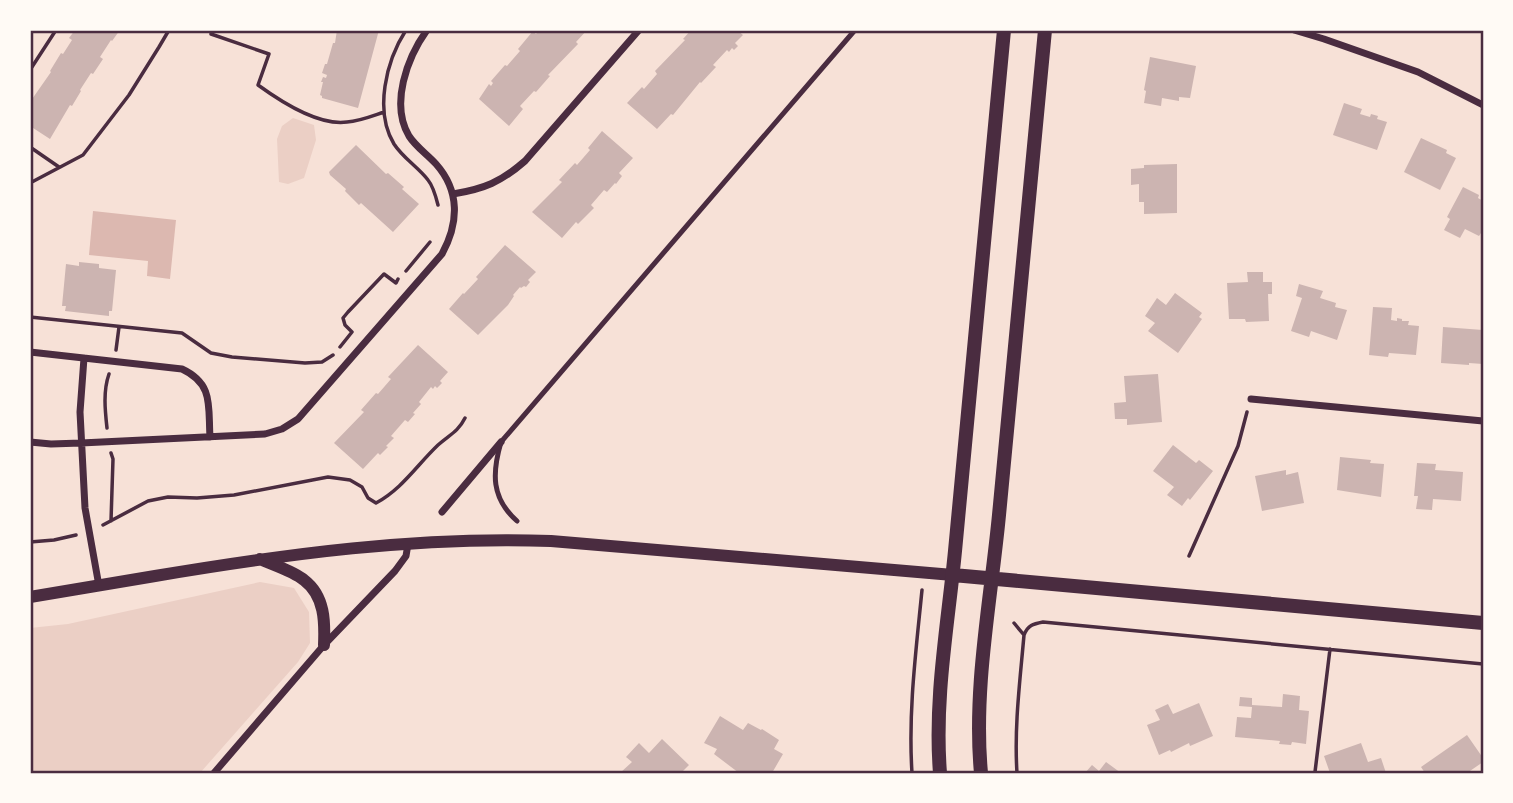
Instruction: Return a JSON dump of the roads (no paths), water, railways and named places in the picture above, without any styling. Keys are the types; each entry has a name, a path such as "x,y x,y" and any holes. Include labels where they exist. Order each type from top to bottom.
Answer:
{"main road":[{"path":"940,773 938,754 945,635 953,575 1004,30"},
{"path":"981,773 978,746 980,688 993,578 1045,30"},
{"path":"953,575 1483,623"}],"street":[{"path":"30,442 81,443 265,434 282,429 298,419 442,254 449,242 454,226 453,194 442,172 407,133 400,108 400,94 412,54 427,30"},
{"path":"453,194 491,185 525,161 639,30"},
{"path":"1294,30 1418,72 1483,105"},
{"path":"30,352 182,369 195,375 204,386 208,400 210,436"},
{"path":"84,358 80,412 85,508 99,586"},
{"path":"1251,399 1483,421"},
{"path":"442,512 500,442"},
{"path":"30,597 259,559 340,549 495,539 551,541 953,575"},
{"path":"214,773 324,645 406,556 408,544"},
{"path":"259,559 303,579 313,589 321,604 326,623 324,645"}],"lane":[{"path":"517,521 506,512 498,494 494,475 500,442 855,30"}]}
